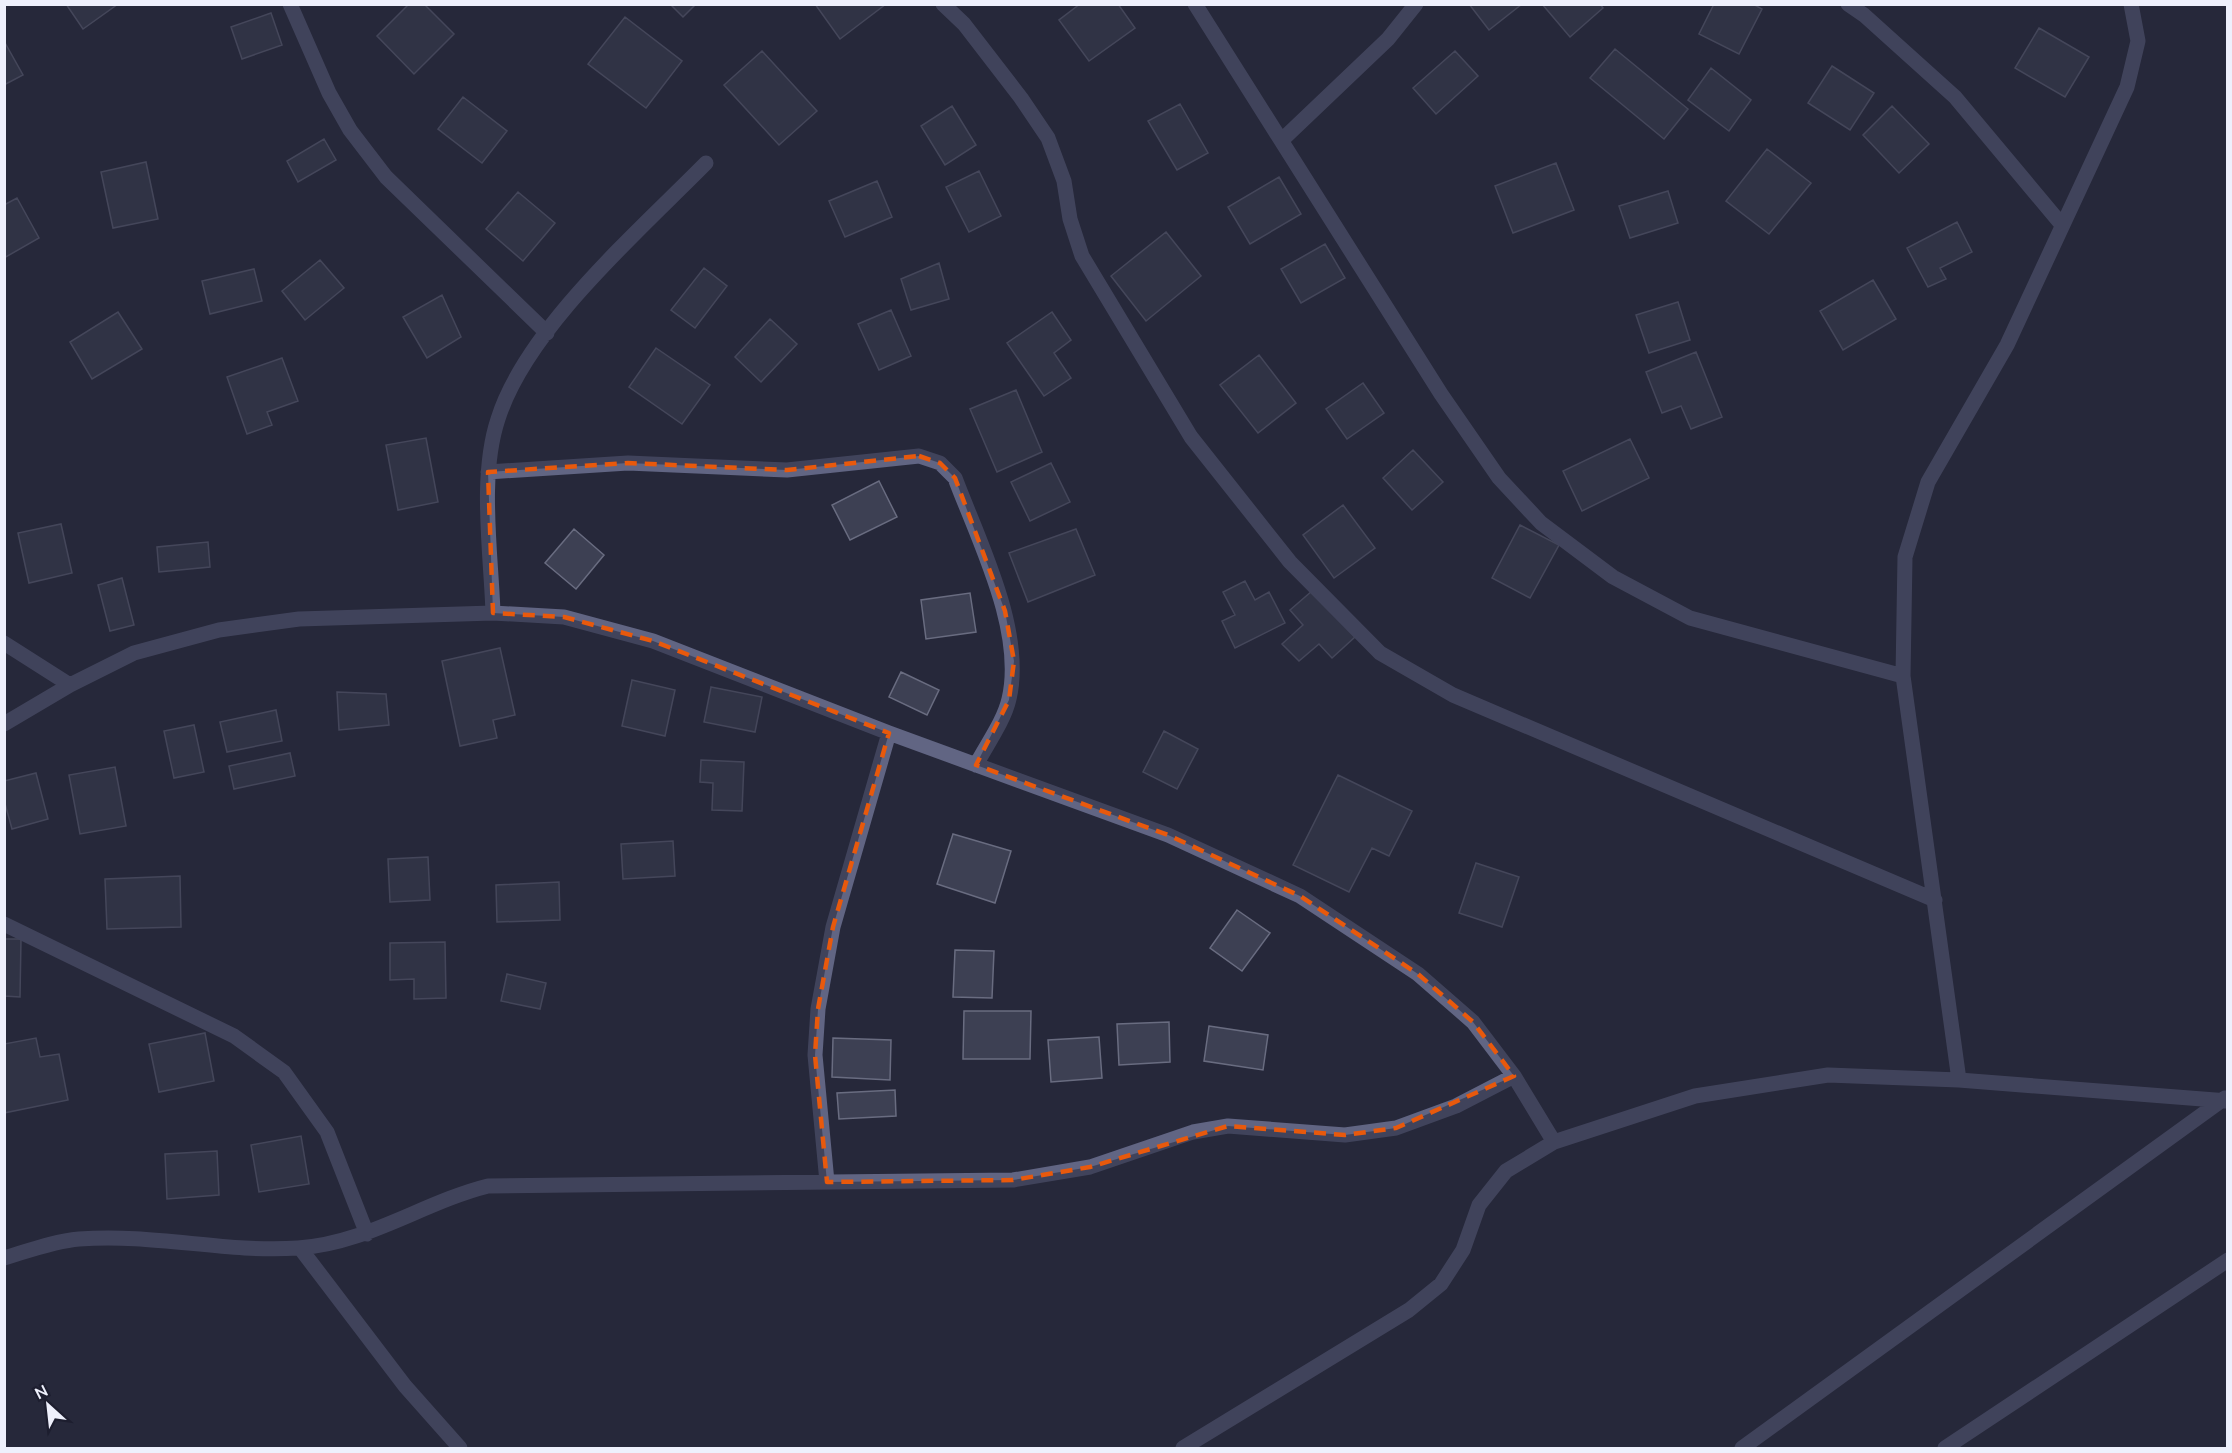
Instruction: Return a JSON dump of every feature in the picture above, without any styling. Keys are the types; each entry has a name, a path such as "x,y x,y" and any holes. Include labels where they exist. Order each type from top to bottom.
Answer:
{"street":[{"path":"290,4 329,93 350,130 386,177 547,333"},
{"path":"943,4 964,24 1022,98 1048,138 1064,180 1070,219 1082,256 1191,437 1290,562 1380,653 1453,696 1935,900"},
{"path":"1195,4 1442,394 1499,478 1541,523 1613,577 1690,618 1904,676"},
{"path":"1282,140 1388,39 1416,4"},
{"path":"1848,4 1864,15 1955,97 2062,225"},
{"path":"1959,1080 1904,676 1905,557 1928,482 2007,345 2127,87 2138,41 2131,4"},
{"path":"493,613 488,472 498,419 523,363 601,270 706,163"},
{"path":"488,472 628,463 787,471 919,456 940,463 955,478 1000,600 1014,661 1009,700 976,765"},
{"path":"4,724 70,685 134,653 219,630 299,619 493,613 564,617 653,641 889,733 1168,835 1300,896 1418,974 1473,1022 1514,1076 1554,1142"},
{"path":"4,643 70,685"},
{"path":"827,1182 815,1055 818,1009 833,927 889,733"},
{"path":"4,924 234,1036 284,1072 327,1132 367,1234"},
{"path":"4,1258 76,1239 115,1237 243,1248 300,1248 367,1234 455,1194 488,1186 1013,1179 1090,1167 1193,1132 1228,1126 1345,1135 1396,1128 1456,1106 1514,1076"},
{"path":"1183,1449 1409,1310 1441,1284 1463,1250 1479,1205 1506,1171 1554,1142 1695,1096 1817,1076 1959,1080 2226,1100"},
{"path":"1742,1449 2226,1100"},
{"path":"300,1248 405,1386 460,1449"},
{"path":"1945,1449 2228,1260"}],"highlighted area":[{"path":"919,456 940,463 955,478 1005,611 1014,661 1009,700 976,765 1168,835 1300,896 1418,974 1473,1022 1514,1076 1396,1128 1345,1135 1228,1126 1090,1167 1013,1180 827,1182 815,1055 818,1009 833,927 889,733 653,641 564,617 493,613 488,472 628,463 787,470"}],"building":[{"path":"66,4 118,4 83,29"},
{"path":"409,4 424,4 454,34 414,74 377,36"},
{"path":"670,4 696,4 683,17"},
{"path":"815,4 886,4 840,39"},
{"path":"1080,4 1118,4 1135,28 1089,61 1059,20"},
{"path":"1469,4 1522,4 1489,30"},
{"path":"1542,4 1600,4 1603,8 1570,37"},
{"path":"1714,4 1753,4 1762,9 1739,54 1699,34"},
{"path":"271,13 282,45 242,59 231,27"},
{"path":"625,17 682,61 646,108 588,64"},
{"path":"2039,28 2089,57 2065,97 2015,68"},
{"path":"4,41 23,75 4,85"},
{"path":"1615,49 1688,109 1664,139 1590,78"},
{"path":"762,51 817,111 779,145 724,85"},
{"path":"1455,51 1478,76 1436,114 1413,88"},
{"path":"1832,66 1874,93 1850,130 1808,103"},
{"path":"1711,68 1751,100 1729,131 1688,100"},
{"path":"463,97 507,131 482,163 438,129"},
{"path":"1180,104 1208,153 1177,170 1148,121"},
{"path":"952,106 976,145 945,165 921,126"},
{"path":"1892,106 1929,144 1899,173 1863,135"},
{"path":"324,139 336,160 298,182 287,161"},
{"path":"1767,149 1811,183 1769,234 1726,201"},
{"path":"146,162 158,219 113,228 101,172"},
{"path":"1556,163 1574,210 1513,233 1495,186"},
{"path":"979,171 1001,216 969,232 946,187"},
{"path":"1279,177 1301,214 1250,244 1228,207"},
{"path":"877,181 892,217 845,237 829,201"},
{"path":"1668,191 1678,223 1630,238 1619,206"},
{"path":"518,192 555,223 523,261 486,229"},
{"path":"17,198 39,238 4,258 4,205"},
{"path":"1957,222 1972,252 1940,268 1946,279 1928,287 1907,248"},
{"path":"1166,232 1201,276 1146,321 1111,276"},
{"path":"1325,244 1345,278 1301,303 1281,269"},
{"path":"320,260 344,288 305,320 282,291"},
{"path":"939,263 949,299 911,310 901,279"},
{"path":"704,268 727,286 695,328 671,310"},
{"path":"254,269 262,301 210,314 202,281"},
{"path":"1873,280 1896,319 1843,350 1820,311"},
{"path":"442,295 461,337 427,358 403,317"},
{"path":"1678,302 1690,340 1649,353 1636,315"},
{"path":"891,310 911,356 879,370 858,324"},
{"path":"118,312 142,349 92,379 70,342"},
{"path":"1052,312 1071,340 1054,353 1071,378 1044,396 1007,343"},
{"path":"770,319 797,344 761,382 735,357"},
{"path":"656,348 710,385 682,424 629,387"},
{"path":"1696,352 1722,417 1691,429 1681,406 1662,413 1646,372"},
{"path":"1259,355 1296,403 1258,433 1220,385"},
{"path":"282,358 298,401 267,412 272,425 247,434 227,377"},
{"path":"1363,383 1384,413 1347,439 1326,409"},
{"path":"1016,390 1042,452 997,472 970,409"},
{"path":"426,438 438,502 398,510 386,445"},
{"path":"1630,439 1649,478 1582,511 1563,471"},
{"path":"1413,450 1443,482 1412,510 1383,478"},
{"path":"1051,463 1070,502 1030,521 1011,482"},
{"path":"879,481 897,517 850,540 832,505"},
{"path":"1343,505 1375,548 1334,578 1303,535"},
{"path":"61,524 72,573 29,583 18,533"},
{"path":"1520,525 1559,545 1530,598 1492,578"},
{"path":"574,529 604,555 576,589 545,563"},
{"path":"1076,529 1095,575 1028,602 1009,553"},
{"path":"208,542 210,567 159,572 157,547"},
{"path":"122,578 134,625 110,631 98,585"},
{"path":"1245,581 1255,600 1269,592 1285,623 1235,648 1222,621 1235,615 1223,592"},
{"path":"1312,591 1355,637 1332,658 1319,644 1299,661 1282,644 1303,625 1290,610"},
{"path":"970,593 976,632 926,639 921,600"},
{"path":"500,648 515,715 493,720 497,738 460,746 442,661"},
{"path":"901,672 939,690 927,715 889,697"},
{"path":"632,680 675,690 665,736 622,726"},
{"path":"711,687 762,697 755,732 704,722"},
{"path":"337,692 386,694 389,725 339,730"},
{"path":"276,710 282,741 227,752 220,722"},
{"path":"194,725 204,772 174,778 164,731"},
{"path":"1164,731 1198,749 1177,789 1143,772"},
{"path":"290,753 295,776 234,789 229,766"},
{"path":"701,760 744,762 742,811 712,810 713,783 700,782"},
{"path":"115,767 126,826 80,834 69,775"},
{"path":"36,773 48,819 12,829 4,800 4,781"},
{"path":"1338,775 1412,811 1389,856 1372,848 1349,892 1293,865"},
{"path":"953,834 1011,851 995,903 937,884"},
{"path":"673,841 675,876 623,879 621,844"},
{"path":"428,857 430,900 390,902 388,859"},
{"path":"1476,863 1519,877 1502,927 1459,913"},
{"path":"180,876 181,927 107,929 105,879"},
{"path":"559,882 560,920 497,922 496,885"},
{"path":"1237,910 1270,933 1242,971 1210,948"},
{"path":"4,939 21,939 20,997 4,996"},
{"path":"445,942 446,998 414,999 414,979 390,980 390,943"},
{"path":"955,950 994,951 992,998 953,997"},
{"path":"507,974 546,983 540,1009 501,1001"},
{"path":"964,1011 1031,1011 1030,1059 963,1059"},
{"path":"1169,1022 1170,1062 1119,1065 1117,1024"},
{"path":"1209,1026 1268,1035 1263,1070 1204,1061"},
{"path":"205,1033 214,1081 159,1092 149,1044"},
{"path":"1099,1037 1102,1078 1051,1082 1048,1040"},
{"path":"36,1038 40,1057 59,1054 68,1100 4,1113 4,1044"},
{"path":"833,1038 891,1040 890,1080 832,1077"},
{"path":"895,1090 896,1116 839,1119 837,1093"},
{"path":"301,1136 309,1184 259,1192 251,1145"},
{"path":"217,1151 219,1195 167,1199 165,1154"}]}
